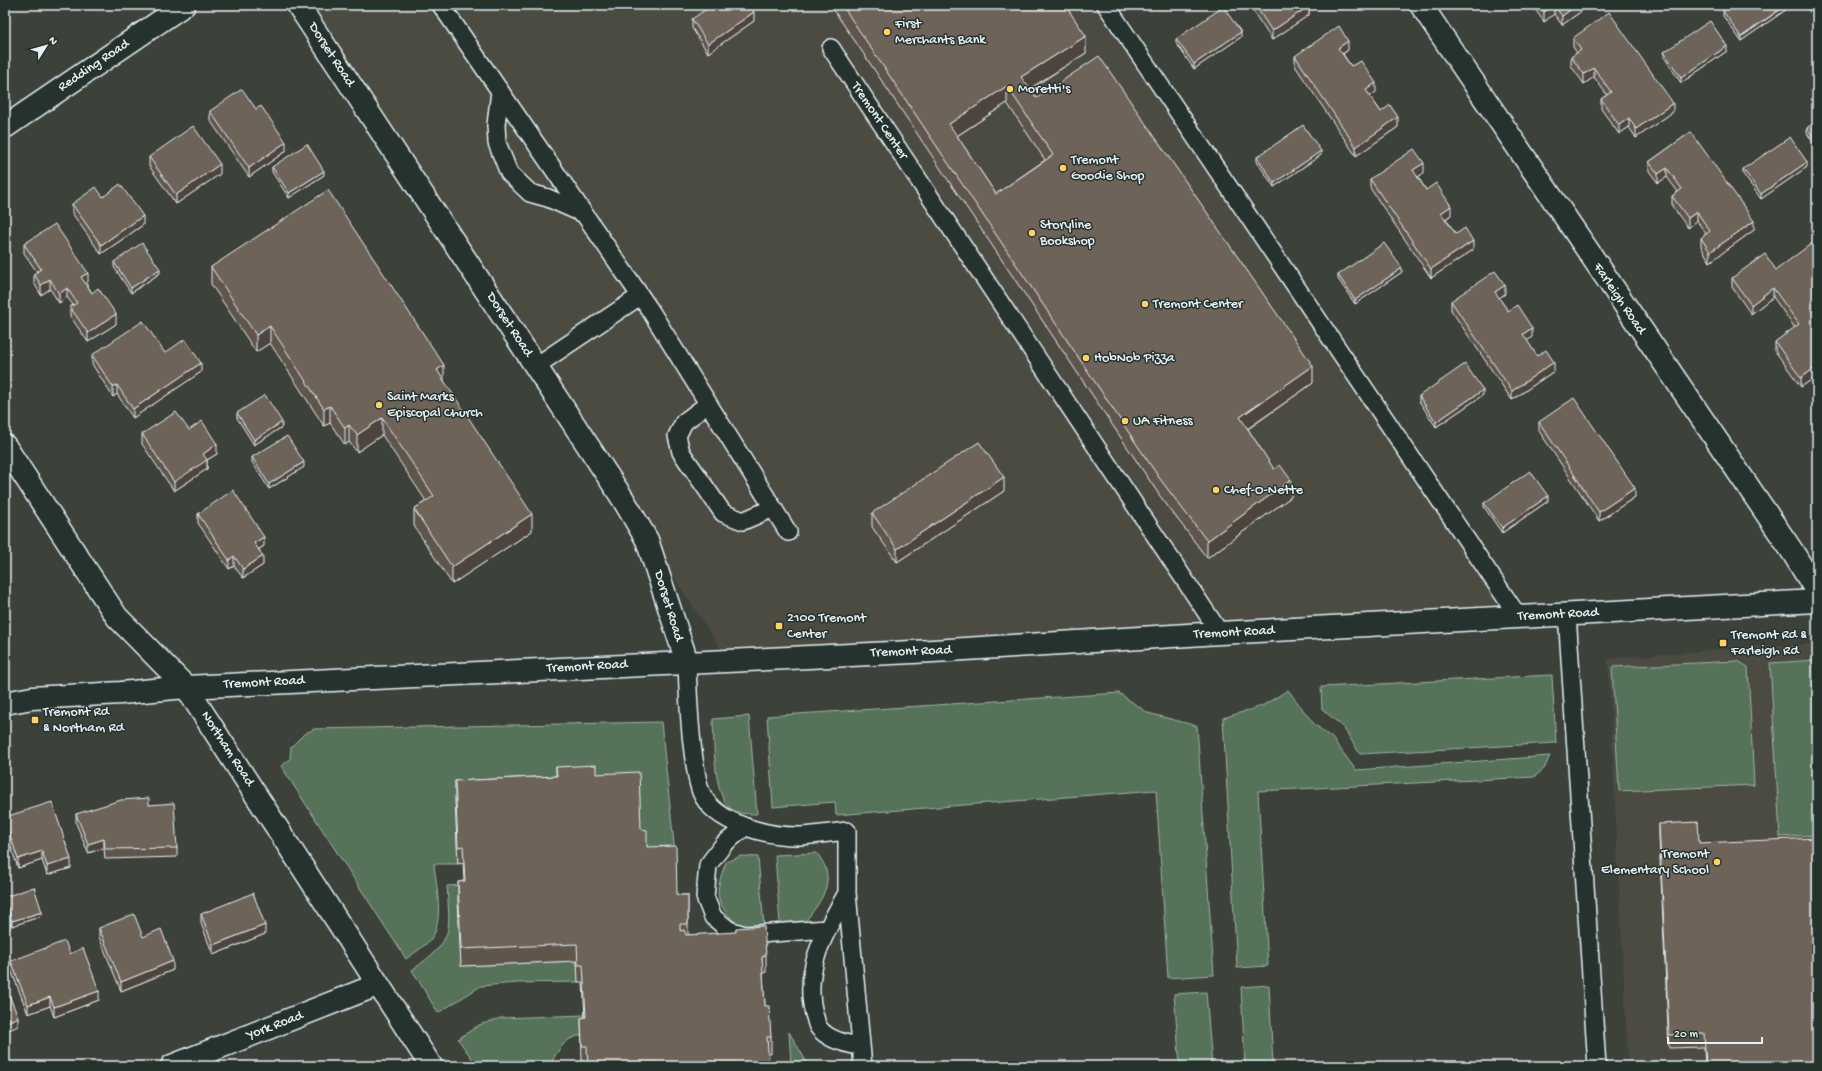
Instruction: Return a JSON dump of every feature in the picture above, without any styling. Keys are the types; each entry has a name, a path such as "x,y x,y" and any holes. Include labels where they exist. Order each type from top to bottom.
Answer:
{"street":[{"name":"Redding Road","path":"5,127 184,5"},
{"name":"Dorset Road","path":"298,5 624,499 647,540 686,662"},
{"name":"Farleigh Road","path":"1421,5 1792,551 1817,592"},
{"name":"Northam Road","path":"5,446 117,618 186,687 431,1066"},
{"name":"Tremont Road","path":"5,703 32,698 121,694 186,687 933,651 1518,616 1817,601"},
{"name":"York Road","path":"172,1066 378,985"}],"lane":[{"path":"441,5 640,296 788,532"},
{"path":"1106,5 1518,616"},
{"name":"Tremont Center","path":"830,48 1220,633"},
{"path":"500,92 496,125 497,143 509,173 530,193 548,198 584,214"},
{"path":"536,366 640,296"},
{"path":"708,404 684,422 677,436 681,452 723,513 744,521 773,508"},
{"path":"1566,614 1596,1066"},
{"path":"686,662 690,730 701,792 716,813 746,827 779,835 800,836 846,831 847,893 863,1066"},
{"path":"746,827 724,844 708,865 705,897 713,917 729,930 745,935 826,929"},
{"path":"847,893 826,929 811,972 811,1000 818,1028 838,1042 860,1046"}],"shaded area":[{"path":"298,5 1106,5 1518,616 730,663"},
{"name":"Tremont Elementary School","path":"1817,644 1817,1066 1628,1066 1608,659 1757,646"}],"green space":[{"path":"1817,660 1817,835 1780,837 1770,663"},
{"path":"1738,661 1748,667 1754,785 1619,791 1612,667"},
{"path":"1552,675 1556,743 1360,754 1343,727 1322,709 1321,687"},
{"path":"1288,690 1314,724 1332,738 1356,770 1550,756 1544,769 1534,777 1258,791 1268,966 1237,968 1223,718 1262,706"},
{"path":"1119,693 1148,713 1197,726 1214,975 1168,978 1156,790 836,815 835,802 773,807 767,716"},
{"path":"749,716 757,814 739,813 730,808 724,801 717,780 714,753 713,719"},
{"path":"661,722 676,863 455,798 458,864 434,864 438,893 438,914 435,933 422,948 406,959 281,766 290,759 291,747 304,734 314,729"},
{"path":"817,853 826,870 827,884 825,891 804,923 780,924 775,855"},
{"path":"741,856 758,857 764,926 740,927 725,911 719,898 719,882 726,862"},
{"path":"464,885 458,899 461,966 577,961 578,982 516,983 481,986 438,1013 412,970 436,951 446,935 449,915 447,886"},
{"path":"1269,985 1273,1066 1245,1066 1241,987"},
{"path":"1206,992 1212,1066 1180,1066 1174,994"},
{"path":"585,1015 586,1035 572,1038 567,1041 559,1049 549,1066 477,1066 458,1039 479,1025 501,1018"},
{"path":"789,1032 809,1066 791,1066"}],"building":[{"path":"712,5 749,5 754,12 708,44 692,19"},
{"name":"Tremont Center","path":"842,5 1065,5 1086,36 1021,77 1037,98 1099,56 1313,366 1240,417 1274,469 1280,465 1291,480 1207,541 1160,479","holes":["1007,86 1053,155 996,194 949,124"]},
{"path":"1255,5 1309,5 1309,6 1272,31"},
{"path":"1539,5 1554,5 1544,12"},
{"path":"1554,5 1577,5 1562,16"},
{"path":"1732,5 1786,5 1741,37 1723,11"},
{"path":"1223,7 1241,32 1194,64 1176,39"},
{"path":"1609,12 1673,103 1636,129 1629,118 1619,125 1601,99 1611,92 1594,68 1584,74 1571,57 1581,50 1573,38"},
{"path":"1710,21 1727,46 1681,78 1664,52"},
{"path":"1339,26 1348,41 1338,48 1351,66 1361,61 1376,83 1366,90 1381,112 1390,105 1398,117 1356,147 1295,56"},
{"path":"242,89 256,109 261,106 286,142 249,168 210,111"},
{"path":"1817,121 1817,143 1807,128"},
{"path":"1303,125 1321,151 1274,183 1257,157"},
{"path":"193,126 220,164 176,195 149,157"},
{"path":"1691,132 1754,221 1710,252 1701,238 1710,231 1697,212 1688,218 1672,196 1682,189 1667,168 1658,174 1649,162"},
{"path":"1790,137 1807,162 1761,194 1743,169"},
{"path":"307,144 324,171 289,193 272,167"},
{"path":"1414,149 1424,163 1413,170 1426,190 1436,183 1451,206 1441,213 1456,234 1465,228 1473,241 1431,269 1370,179"},
{"path":"120,184 143,216 101,245 72,204 96,187 103,197"},
{"name":"Saint Marks Episcopal Church","path":"328,190 444,365 437,370 532,514 452,567 414,509 434,496 382,418 357,435 349,425 345,428 330,406 324,409 270,326 256,335 211,267"},
{"path":"55,224 88,273 81,277 92,293 98,288 116,314 88,333 70,307 77,303 67,288 59,294 50,279 41,285 34,274 41,269 24,244"},
{"path":"1815,241 1817,244 1817,366 1801,378 1775,342 1799,324 1773,288 1751,305 1732,278 1765,254 1776,270"},
{"path":"142,243 160,269 131,288 114,262"},
{"path":"1384,243 1402,268 1355,300 1338,275"},
{"path":"1495,271 1505,285 1495,292 1508,311 1517,305 1532,328 1523,334 1537,356 1546,350 1554,362 1512,391 1451,301"},
{"path":"143,321 165,353 185,339 201,363 133,409 117,385 113,387 92,355"},
{"path":"1465,364 1483,390 1436,422 1419,396"},
{"path":"265,395 282,422 254,440 237,413"},
{"path":"1574,398 1635,488 1599,512 1539,422"},
{"path":"176,412 189,430 202,421 217,444 203,454 207,460 174,482 142,434"},
{"path":"287,436 304,462 269,484 252,457"},
{"path":"979,442 1004,477 897,549 872,513"},
{"path":"1530,471 1548,496 1502,528 1484,503"},
{"path":"233,490 264,537 254,543 263,556 243,569 234,556 229,560 198,514"},
{"path":"596,765 596,774 639,772 641,829 647,830 647,847 676,846 677,895 688,895 688,924 680,924 680,931 684,930 686,935 736,932 736,928 764,926 766,955 762,957 765,1006 769,1006 771,1037 767,1037 769,1066 588,1066 587,1046 582,1046 581,1018 586,1017 583,965 578,965 577,944 461,949 458,882 465,881 463,846 458,847 455,781 557,776 556,767"},
{"path":"149,798 149,805 174,803 177,848 105,849 104,839 88,844 76,814 121,800"},
{"path":"52,802 71,859 47,866 42,851 18,859 5,817"},
{"path":"1698,822 1699,843 1817,838 1817,1066 1706,1066 1704,1033 1669,1035 1659,824"},
{"path":"34,887 42,912 12,921 5,897"},
{"path":"253,893 265,925 213,945 201,914"},
{"path":"5,910 10,924 5,926"},
{"path":"134,914 143,937 161,929 173,961 121,982 99,928"},
{"path":"65,941 70,954 83,948 99,991 54,1007 50,997 28,1005 11,961"},
{"path":"5,985 18,1017 5,1023"}],"place":[{"name":"First Merchants Bank","path":"887,32"},
{"name":"Moretti's","path":"1010,89"},
{"name":"Tremont Goodie Shop","path":"1063,168"},
{"name":"Storyline Bookshop","path":"1032,233"},
{"name":"Tremont Center","path":"1145,304"},
{"name":"HobNob Pizza","path":"1086,358"},
{"name":"Saint Marks Episcopal Church","path":"379,405"},
{"name":"UA Fitness","path":"1125,421"},
{"name":"Chef-O-Nette","path":"1216,490"},
{"name":"2100 Tremont Center","path":"779,626"},
{"name":"Tremont Rd & Farleigh Rd","path":"1723,643"},
{"name":"Tremont Rd & Northam Rd","path":"35,720"},
{"name":"Tremont Elementary School","path":"1717,862"}]}
